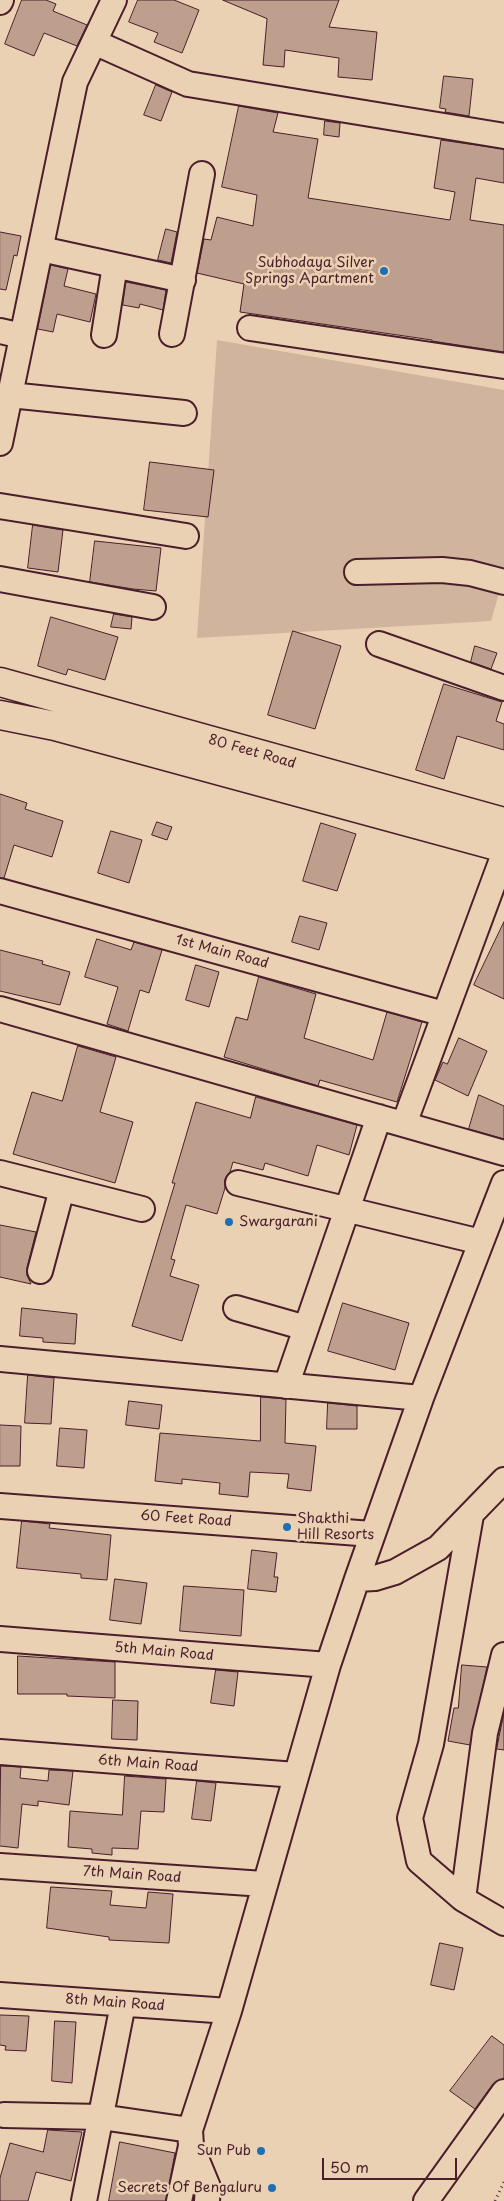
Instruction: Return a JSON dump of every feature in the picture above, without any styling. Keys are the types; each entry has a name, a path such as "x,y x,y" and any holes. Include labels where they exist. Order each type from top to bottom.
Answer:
{"main road":[{"name":"80 Feet Road","path":"0,682 504,822"},
{"name":"80 Feet Road","path":"0,715 55,726 504,848"}],"street":[{"path":"0,443 10,395 11,333 41,249 75,82 114,0"},
{"path":"94,42 188,84 504,136"},
{"path":"172,334 202,174"},
{"path":"41,249 183,280"},
{"path":"104,335 115,265"},
{"path":"250,328 504,366"},
{"path":"10,395 184,413"},
{"path":"0,506 186,536"},
{"path":"357,572 442,570 470,573 504,582"},
{"path":"0,578 153,607"},
{"path":"379,644 504,688"},
{"path":"404,1124 504,854"},
{"name":"1st Main Road","path":"0,891 444,1014"},
{"path":"0,1009 504,1152"},
{"path":"286,1386 379,1117"},
{"path":"0,1173 142,1209"},
{"path":"179,2201 190,2138 229,2011 328,1665 356,1579 421,1398 504,1182"},
{"path":"238,1183 481,1242"},
{"path":"40,1270 62,1189"},
{"path":"236,1308 306,1328"},
{"path":"0,1359 421,1398"},
{"path":"356,1579 375,1578 394,1572 438,1548 504,1480"},
{"name":"60 Feet Road","path":"0,1506 372,1534"},
{"path":"471,1514 431,1744 410,1818 419,1861 463,1899 504,1923"},
{"name":"5th Main Road","path":"0,1639 328,1665"},
{"path":"463,1899 485,1733 504,1655"},
{"name":"6th Main Road","path":"0,1752 296,1775"},
{"name":"7th Main Road","path":"0,1866 264,1884"},
{"name":"8th Main Road","path":"0,1995 229,2011"},
{"path":"84,2201 123,2004"},
{"path":"426,2201 504,2092"},
{"path":"1,2121 101,2117 190,2138"},
{"path":"190,2138 208,2187 207,2201"}],"path":[{"path":"495,2201 504,2182"}],"shaded area":[{"path":"217,340 504,390 504,576 491,621 197,638"}],"building":[{"path":"22,0 46,0 56,4 53,11 87,25 77,46 44,33 34,56 5,44"},
{"path":"138,0 174,0 199,10 182,53 154,42 158,33 129,22"},
{"path":"223,0 339,0 329,27 377,32 372,80 338,77 339,58 285,50 284,67 263,65 267,19"},
{"path":"444,76 473,79 469,116 445,112 446,109 440,108"},
{"path":"156,85 172,92 161,121 144,115"},
{"path":"239,106 278,113 273,132 318,139 308,198 450,220 455,192 434,188 441,140 504,149 504,183 476,178 470,220 504,225 504,352 240,312 244,284 197,273 204,239 211,240 217,217 253,226 257,195 222,187"},
{"path":"325,121 340,123 339,137 324,135"},
{"path":"166,229 177,232 171,263 158,260"},
{"path":"0,232 21,236 17,256 14,255 6,290 0,289"},
{"path":"51,265 68,269 64,286 96,294 90,322 57,314 53,332 38,329"},
{"path":"126,282 166,290 163,310 140,304 139,308 123,305"},
{"path":"150,462 214,470 208,517 144,510"},
{"path":"33,525 63,530 58,572 28,568"},
{"path":"95,541 161,548 156,591 90,582"},
{"path":"114,614 132,617 131,629 111,627"},
{"path":"51,617 118,637 105,680 68,669 66,675 38,666"},
{"path":"293,631 341,646 315,729 268,715"},
{"path":"475,646 497,653 491,669 471,662"},
{"path":"444,684 502,702 496,721 504,724 504,750 457,736 444,779 416,770"},
{"path":"0,794 27,803 25,809 63,821 52,857 14,845 4,878 0,878"},
{"path":"157,822 172,827 167,840 152,835"},
{"path":"321,823 356,834 337,891 303,881"},
{"path":"111,831 142,840 129,883 98,873"},
{"path":"300,916 327,923 319,950 292,942"},
{"path":"504,922 504,999 474,985"},
{"path":"97,939 131,950 134,942 162,950 149,993 140,990 128,1031 107,1024 118,987 85,977"},
{"path":"0,950 43,961 42,964 70,972 60,1005 0,991"},
{"path":"196,965 219,972 209,1007 186,1000"},
{"path":"259,977 316,994 304,1038 373,1060 387,1012 422,1022 397,1102 320,1080 318,1086 224,1057 236,1017 247,1020"},
{"path":"459,1038 487,1051 468,1096 435,1080 443,1062 447,1064"},
{"path":"78,1046 116,1057 100,1112 133,1122 115,1183 13,1154 32,1092 62,1101"},
{"path":"479,1095 504,1106 504,1139 469,1129"},
{"path":"256,1097 357,1125 349,1155 317,1145 308,1176 265,1163 263,1170 233,1162 230,1172 225,1179 225,1188 217,1214 186,1205 171,1259 175,1260 170,1276 199,1285 182,1341 132,1326 175,1183 172,1183 196,1102 250,1118"},
{"path":"0,1225 36,1232 27,1268 27,1275 31,1284 0,1277"},
{"path":"343,1303 409,1323 395,1370 328,1351"},
{"path":"22,1308 77,1314 75,1344 43,1342 43,1338 20,1336"},
{"path":"28,1375 54,1378 51,1424 25,1423"},
{"path":"261,1397 286,1399 285,1443 316,1446 311,1491 287,1488 289,1474 250,1472 248,1497 219,1494 220,1483 182,1479 182,1484 155,1481 160,1433 260,1441"},
{"path":"129,1401 162,1405 159,1429 126,1425"},
{"path":"328,1403 357,1406 357,1429 327,1429"},
{"path":"0,1425 21,1426 20,1466 0,1466"},
{"path":"60,1428 87,1430 84,1468 57,1466"},
{"path":"22,1521 50,1524 49,1528 111,1535 107,1580 81,1578 81,1574 17,1568"},
{"path":"252,1550 277,1553 274,1577 278,1577 276,1592 248,1589"},
{"path":"115,1579 147,1583 141,1624 110,1620"},
{"path":"184,1586 244,1590 241,1636 180,1631"},
{"path":"18,1656 115,1662 115,1698 67,1696 67,1694 18,1694"},
{"path":"462,1665 487,1667 470,1745 448,1741 454,1708 458,1708"},
{"path":"216,1670 238,1672 234,1706 211,1703"},
{"path":"113,1700 138,1701 137,1740 112,1739"},
{"path":"504,1713 504,1750 497,1749"},
{"path":"1,1766 21,1767 20,1778 48,1781 49,1770 73,1771 69,1805 38,1801 38,1806 22,1804 18,1848 0,1846"},
{"path":"125,1776 166,1779 164,1812 141,1811 138,1849 112,1848 112,1855 92,1853 92,1849 68,1847 70,1811 122,1815"},
{"path":"197,1781 216,1783 211,1821 192,1819"},
{"path":"51,1887 112,1891 110,1905 146,1908 148,1892 173,1894 169,1943 109,1940 109,1937 47,1928"},
{"path":"440,1943 463,1948 454,1990 431,1985"},
{"path":"0,2015 29,2016 26,2051 5,2050 6,2046 0,2045"},
{"path":"55,2021 76,2022 72,2083 52,2081"},
{"path":"492,2036 504,2045 504,2078 493,2084 475,2109 450,2091"},
{"path":"48,2130 82,2132 71,2181 36,2172 28,2201 0,2201 0,2178 10,2143 43,2152"},
{"path":"120,2142 175,2153 166,2201 109,2201"}],"place":[{"name":"Subhodaya Silver Springs Apartment","path":"384,271"},
{"name":"Swargarani","path":"229,1222"},
{"name":"Shakthi Hill Resorts","path":"287,1527"},
{"name":"Sun Pub","path":"261,2151"},
{"name":"Secrets Of Bengaluru","path":"272,2188"}]}
